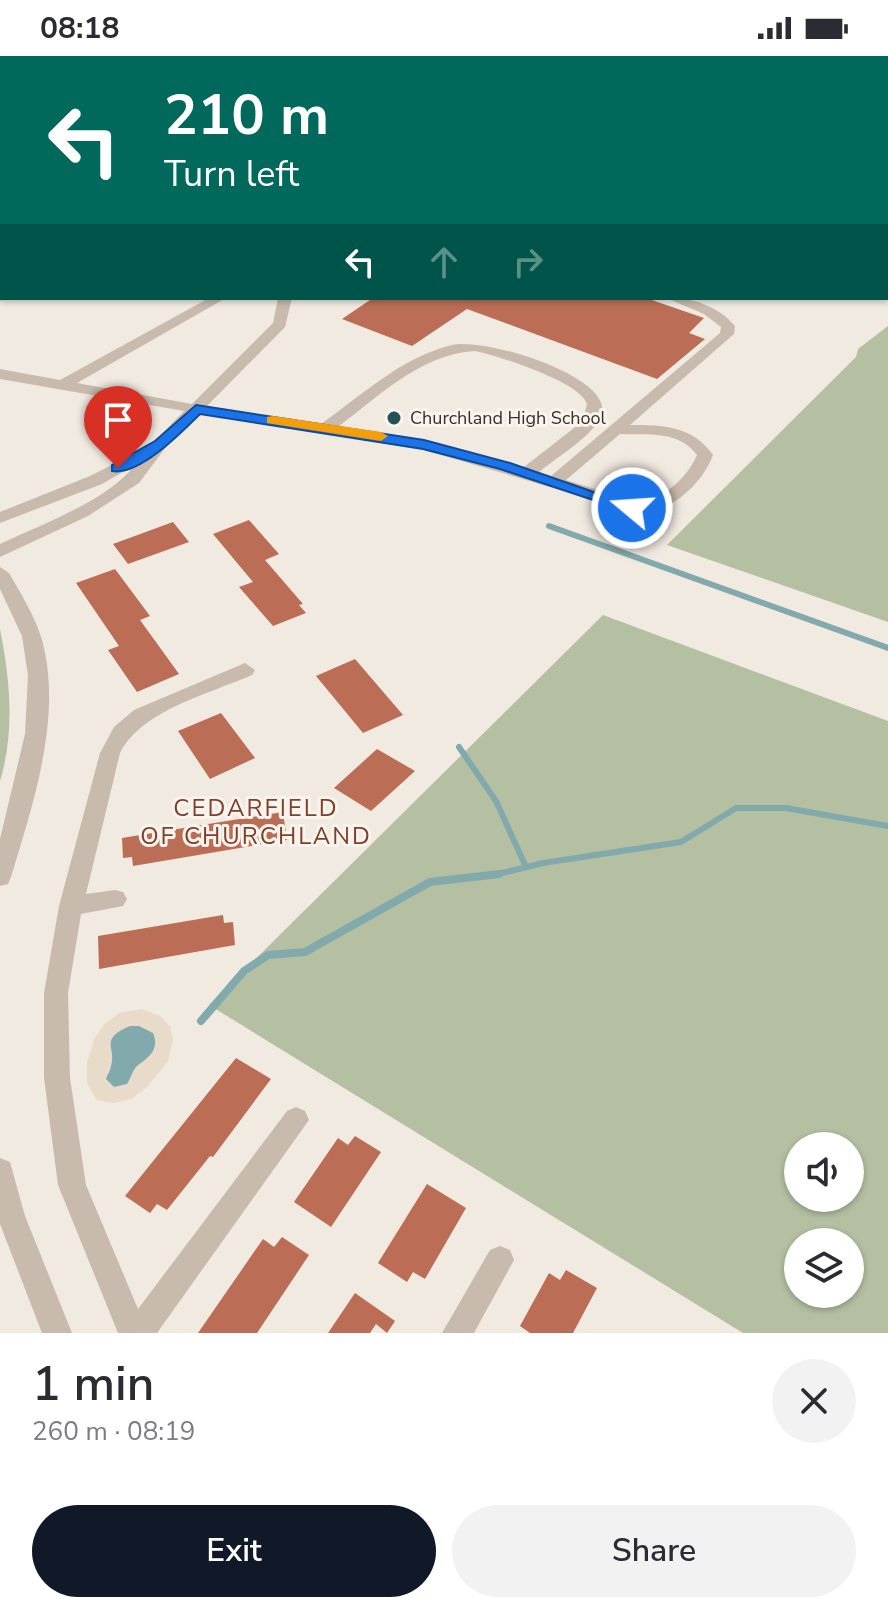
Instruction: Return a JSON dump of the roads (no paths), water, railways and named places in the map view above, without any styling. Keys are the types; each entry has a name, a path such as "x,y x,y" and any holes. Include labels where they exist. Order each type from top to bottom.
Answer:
{"street":[{"path":"62,385 215,300"},
{"path":"0,551 82,512 133,479 160,444 280,324 285,300"},
{"path":"554,482 729,331 721,318 679,300"},
{"path":"326,428 426,358 455,349 477,347 584,388 596,403 595,414 589,424 527,473"},
{"path":"0,374 434,447 645,510 665,501 702,465 705,455 700,446 680,433 616,429"},
{"path":"0,518 96,480 160,444"},
{"path":"0,573 34,643 38,717 32,755 0,877"},
{"path":"245,670 141,715 121,732 110,753 71,906 56,1007 57,1078 72,1185 136,1333 296,1120"},
{"path":"71,906 115,899"},
{"path":"0,1171 11,1216 57,1333"},
{"path":"457,1333 500,1260"}],"water":[{"path":"130,1026 139,1026 153,1033 154,1049 135,1068 127,1084 114,1087 106,1079 111,1068 112,1040 114,1035"}],"waterway":[{"path":"549,526 888,648"},
{"path":"459,747 496,801 526,867"},
{"path":"497,874 543,863 681,842 736,808 786,808 888,826"},
{"path":"201,1021 244,971 268,955 305,952 430,882 497,874"},
{"path":"490,876 497,874"}],"place":[{"name":"Churchland High School","path":"394,418"}],"district":[{"name":"CEDARFIELD OF CHURCHLAND","path":"256,822"}]}
